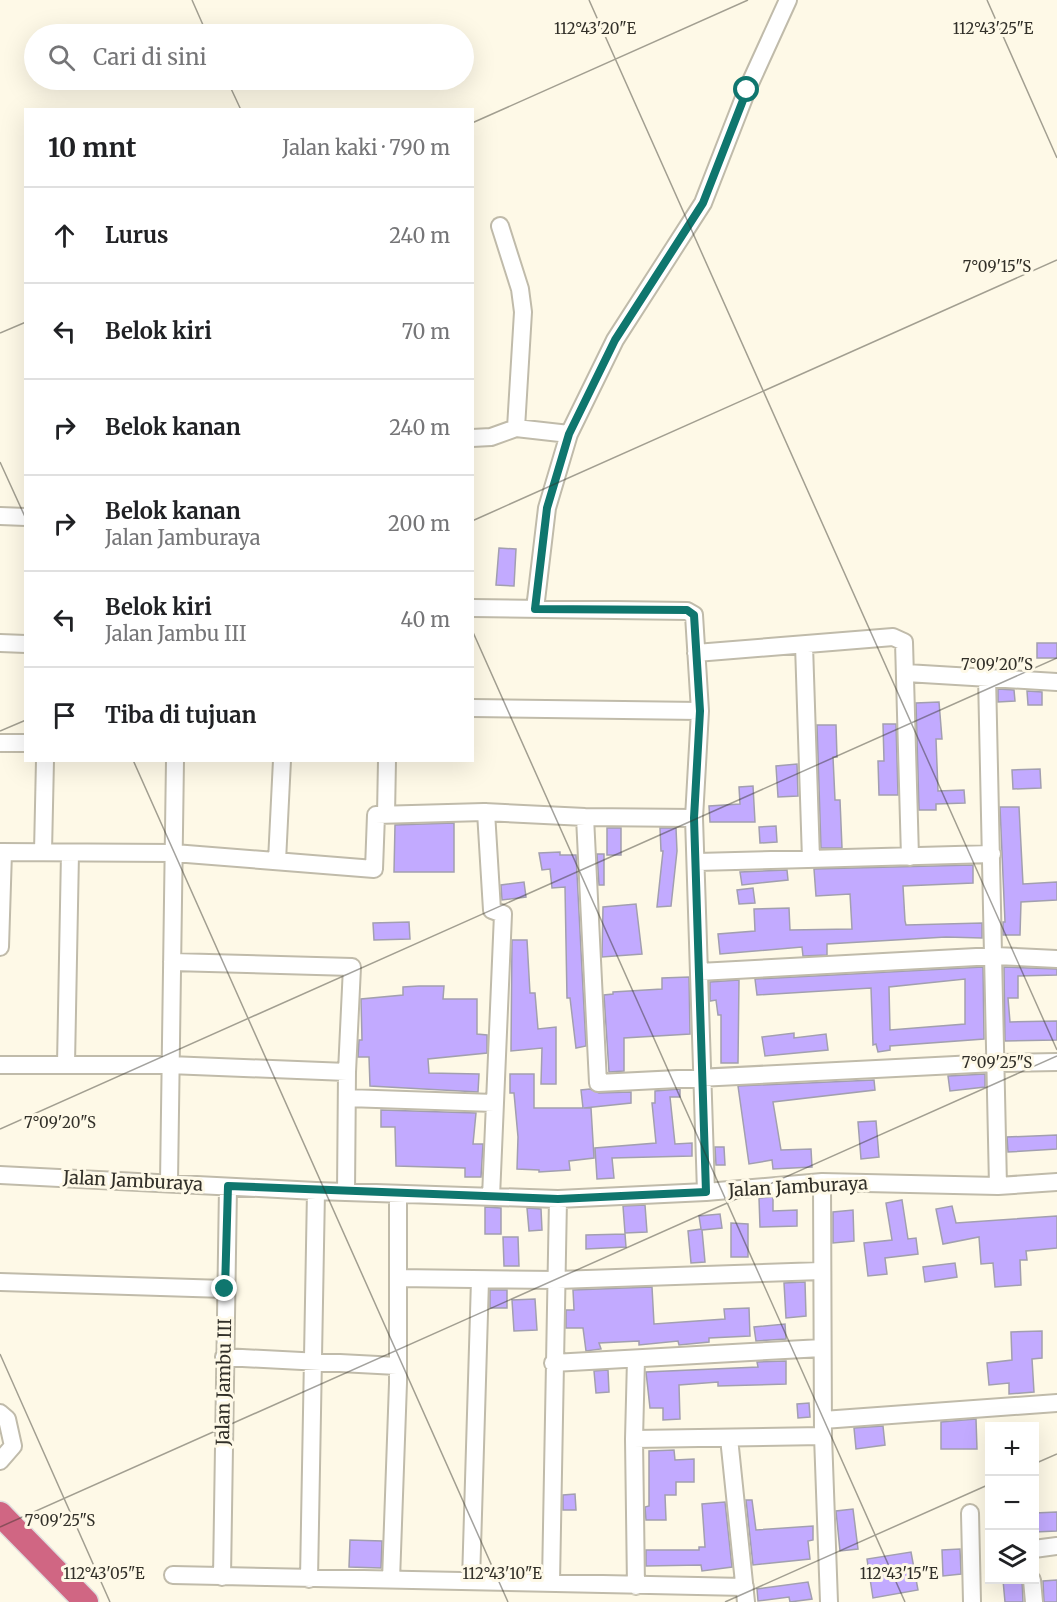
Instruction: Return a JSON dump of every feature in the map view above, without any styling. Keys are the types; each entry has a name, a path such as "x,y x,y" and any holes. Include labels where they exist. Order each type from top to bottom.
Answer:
{"highway":[{"path":"0,1514 86,1602"}],"street":[{"path":"535,609 547,508 569,434 615,340 703,203 747,90 788,0"},
{"path":"500,226 520,289 523,312 516,428"},
{"path":"474,438 491,437 516,428 569,434"},
{"path":"0,516 24,517"},
{"path":"474,608 687,610 694,615 700,711 694,818 706,1192"},
{"path":"696,653 900,639 906,648 910,857"},
{"path":"0,643 24,644"},
{"path":"804,645 811,859"},
{"path":"906,674 987,676 1057,682"},
{"path":"987,676 993,854 998,1186"},
{"path":"474,708 700,711"},
{"path":"0,743 24,743"},
{"path":"43,852 45,762"},
{"path":"169,1182 175,762"},
{"path":"277,861 282,762"},
{"path":"386,815 387,762"},
{"path":"0,947 2,852 174,853 374,869 374,820 376,815 486,812 585,817 694,818"},
{"path":"486,812 492,910 503,914 491,1197"},
{"path":"585,817 598,1083 703,1080 995,1063 1057,1062"},
{"path":"66,1064 70,853"},
{"path":"697,862 993,854"},
{"path":"699,972 995,956 1057,958"},
{"path":"172,962 339,969 352,967 347,1072 346,1192"},
{"path":"0,1065 170,1065 347,1072"},
{"path":"347,1098 494,1103"},
{"name":"Jalan Jamburaya","path":"0,1175 316,1191 558,1199 706,1192 822,1182 998,1186 1057,1182"},
{"path":"822,1182 823,1428 829,1602"},
{"name":"Jalan Jambu III","path":"222,1577 228,1186"},
{"path":"309,1579 316,1191"},
{"path":"391,1580 397,1366 398,1194"},
{"path":"551,1582 553,1363 558,1199"},
{"path":"398,1278 557,1280 822,1271"},
{"path":"471,1581 480,1280"},
{"path":"0,1282 225,1289"},
{"path":"553,1363 822,1348"},
{"path":"224,1357 397,1366"},
{"path":"636,1359 634,1439 636,1586"},
{"path":"634,1439 729,1438 1057,1403"},
{"path":"0,1413 7,1419 13,1446 0,1461"},
{"path":"173,1575 551,1582 745,1594 729,1438"},
{"path":"970,1513 972,1602"},
{"path":"1039,1548 1057,1546"},
{"path":"1032,1584 1034,1602"}],"building":[{"path":"499,548 516,549 514,586 496,585"},
{"path":"1037,643 1057,643 1057,658 1037,658"},
{"path":"998,689 1014,690 1015,701 998,702"},
{"path":"1027,691 1042,692 1042,705 1028,705"},
{"path":"939,702 942,739 936,739 938,791 964,790 965,803 936,804 936,810 919,810 916,703"},
{"path":"883,724 896,724 898,795 879,795 878,761 884,761"},
{"path":"817,725 836,725 837,757 833,757 835,800 840,800 842,848 821,848"},
{"path":"797,764 798,796 778,797 776,766"},
{"path":"1040,769 1041,788 1013,789 1012,770"},
{"path":"753,786 755,822 710,822 709,806 740,804 739,787"},
{"path":"1000,807 1019,807 1023,884 1057,882 1057,900 1021,902 1020,935 1003,935 1003,922 1005,922"},
{"path":"454,823 454,872 394,872 395,825"},
{"path":"776,826 777,842 760,843 759,827"},
{"path":"607,828 621,828 621,855 607,855"},
{"path":"660,828 676,828 677,851 671,906 657,907 663,851 661,851"},
{"path":"560,852 560,855 576,855 586,1046 576,1048 570,998 567,998 565,887 552,888 550,869 542,870 539,853"},
{"path":"597,854 604,854 604,885 599,885"},
{"path":"973,865 973,883 903,886 905,921 906,925 982,923 982,938 946,937 827,944 827,955 803,956 802,947 720,954 718,934 755,931 754,909 789,908 790,930 852,929 850,894 816,896 814,869"},
{"path":"787,870 788,880 742,885 740,872"},
{"path":"524,882 526,897 502,900 501,885"},
{"path":"753,888 755,903 739,904 737,890"},
{"path":"636,904 642,954 602,957 603,907"},
{"path":"409,922 410,939 374,940 373,923"},
{"path":"512,940 527,940 530,993 535,993 538,1029 556,1027 556,1084 541,1084 542,1048 511,1051"},
{"path":"983,967 984,1039 890,1046 890,1050 878,1052 876,1044 873,1045 871,988 757,995 755,979","holes":["965,979 965,1024 890,1030 889,987"]},
{"path":"1004,967 1057,969 1057,975 1018,976 1018,998 1008,998 1010,1022 1057,1021 1057,1040 1005,1041"},
{"path":"689,977 690,1034 624,1038 624,1071 609,1072 604,995 613,994 613,992 662,989 662,978"},
{"path":"739,980 738,1063 721,1063 721,1015 718,1015 716,1000 710,1001 710,982"},
{"path":"444,986 443,999 477,999 477,1034 487,1035 487,1053 428,1059 429,1073 479,1074 478,1092 370,1086 369,1057 358,1057 359,1040 362,1040 361,999 403,995 403,987"},
{"path":"794,1033 794,1038 826,1034 828,1050 765,1056 762,1037"},
{"path":"510,1074 534,1074 534,1108 583,1108 581,1090 590,1089 599,1093 631,1092 631,1103 584,1108 591,1108 594,1158 569,1161 570,1170 539,1172 539,1170 517,1169 518,1137 514,1093 510,1093"},
{"path":"985,1074 985,1087 950,1091 948,1076"},
{"path":"874,1080 875,1090 773,1102 781,1150 811,1149 812,1167 773,1169 772,1160 749,1164 738,1086"},
{"path":"680,1089 680,1097 670,1097 675,1144 692,1143 692,1156 612,1158 614,1178 597,1179 595,1148 656,1143 652,1103 655,1103 655,1091"},
{"path":"381,1110 476,1113 473,1144 483,1144 481,1177 465,1177 465,1168 396,1166 395,1127 381,1127"},
{"path":"876,1121 879,1157 861,1159 858,1122"},
{"path":"1057,1135 1057,1149 1008,1152 1007,1137"},
{"path":"715,1147 724,1147 725,1165 716,1165"},
{"path":"773,1197 773,1211 797,1210 797,1226 760,1227 759,1198"},
{"path":"902,1200 908,1239 916,1238 918,1254 885,1258 887,1274 868,1276 864,1243 892,1240 886,1203"},
{"path":"645,1205 647,1232 625,1233 623,1206"},
{"path":"952,1206 956,1223 1057,1216 1057,1248 1026,1251 1027,1260 1020,1260 1021,1285 995,1287 993,1263 981,1264 979,1237 943,1244 936,1209"},
{"path":"485,1207 501,1208 501,1234 485,1234"},
{"path":"527,1208 541,1209 542,1230 529,1231"},
{"path":"853,1210 854,1241 833,1243 833,1212"},
{"path":"720,1214 722,1228 702,1230 705,1262 691,1263 688,1231 701,1229 699,1216"},
{"path":"731,1223 748,1224 748,1257 731,1257"},
{"path":"625,1234 626,1247 586,1249 586,1235"},
{"path":"503,1237 518,1237 519,1266 504,1266"},
{"path":"955,1263 957,1277 925,1282 923,1267"},
{"path":"805,1282 806,1316 786,1318 784,1283"},
{"path":"652,1287 654,1324 725,1319 724,1309 749,1308 750,1336 709,1338 709,1342 679,1345 678,1341 639,1345 639,1341 599,1343 601,1349 586,1351 583,1328 566,1328 566,1310 574,1310 573,1290"},
{"path":"490,1290 507,1290 507,1308 490,1308"},
{"path":"535,1299 537,1330 514,1331 512,1300"},
{"path":"785,1324 786,1339 756,1341 754,1327"},
{"path":"1042,1331 1042,1358 1032,1359 1034,1392 1009,1394 1009,1383 989,1385 987,1363 1012,1360 1011,1332"},
{"path":"786,1361 786,1384 718,1386 718,1382 679,1385 680,1419 663,1420 663,1408 650,1408 646,1372 758,1367 757,1362"},
{"path":"608,1370 609,1392 596,1393 594,1371"},
{"path":"809,1403 810,1417 798,1418 797,1404"},
{"path":"976,1419 977,1449 941,1449 941,1422"},
{"path":"883,1426 885,1445 856,1449 854,1428"},
{"path":"674,1450 675,1460 694,1459 694,1482 676,1482 676,1495 665,1495 666,1520 646,1520 645,1507 649,1506 649,1451"},
{"path":"575,1494 576,1510 563,1510 563,1495"},
{"path":"746,1500 752,1500 756,1530 813,1526 813,1540 808,1541 810,1559 753,1565"},
{"path":"725,1502 732,1567 702,1571 701,1565 646,1566 646,1550 699,1550 699,1547 705,1547 702,1504"},
{"path":"853,1509 858,1549 840,1551 836,1511"},
{"path":"1057,1512 1057,1531 1039,1532 1039,1513"},
{"path":"350,1540 382,1541 381,1568 349,1567"},
{"path":"960,1549 961,1574 943,1576 942,1550"},
{"path":"911,1552 918,1590 873,1598 867,1559"},
{"path":"1057,1580 1057,1602 1044,1602 1043,1581"},
{"path":"808,1582 812,1599 790,1602 789,1597 758,1601 757,1589"},
{"path":"1003,1584 1022,1584 1023,1602 1005,1602"}],"route":[{"path":"225,1289 228,1186 558,1199 706,1192 694,818 700,711 694,615 687,610 535,609 547,508 569,434 615,340 703,203 747,90"}]}
